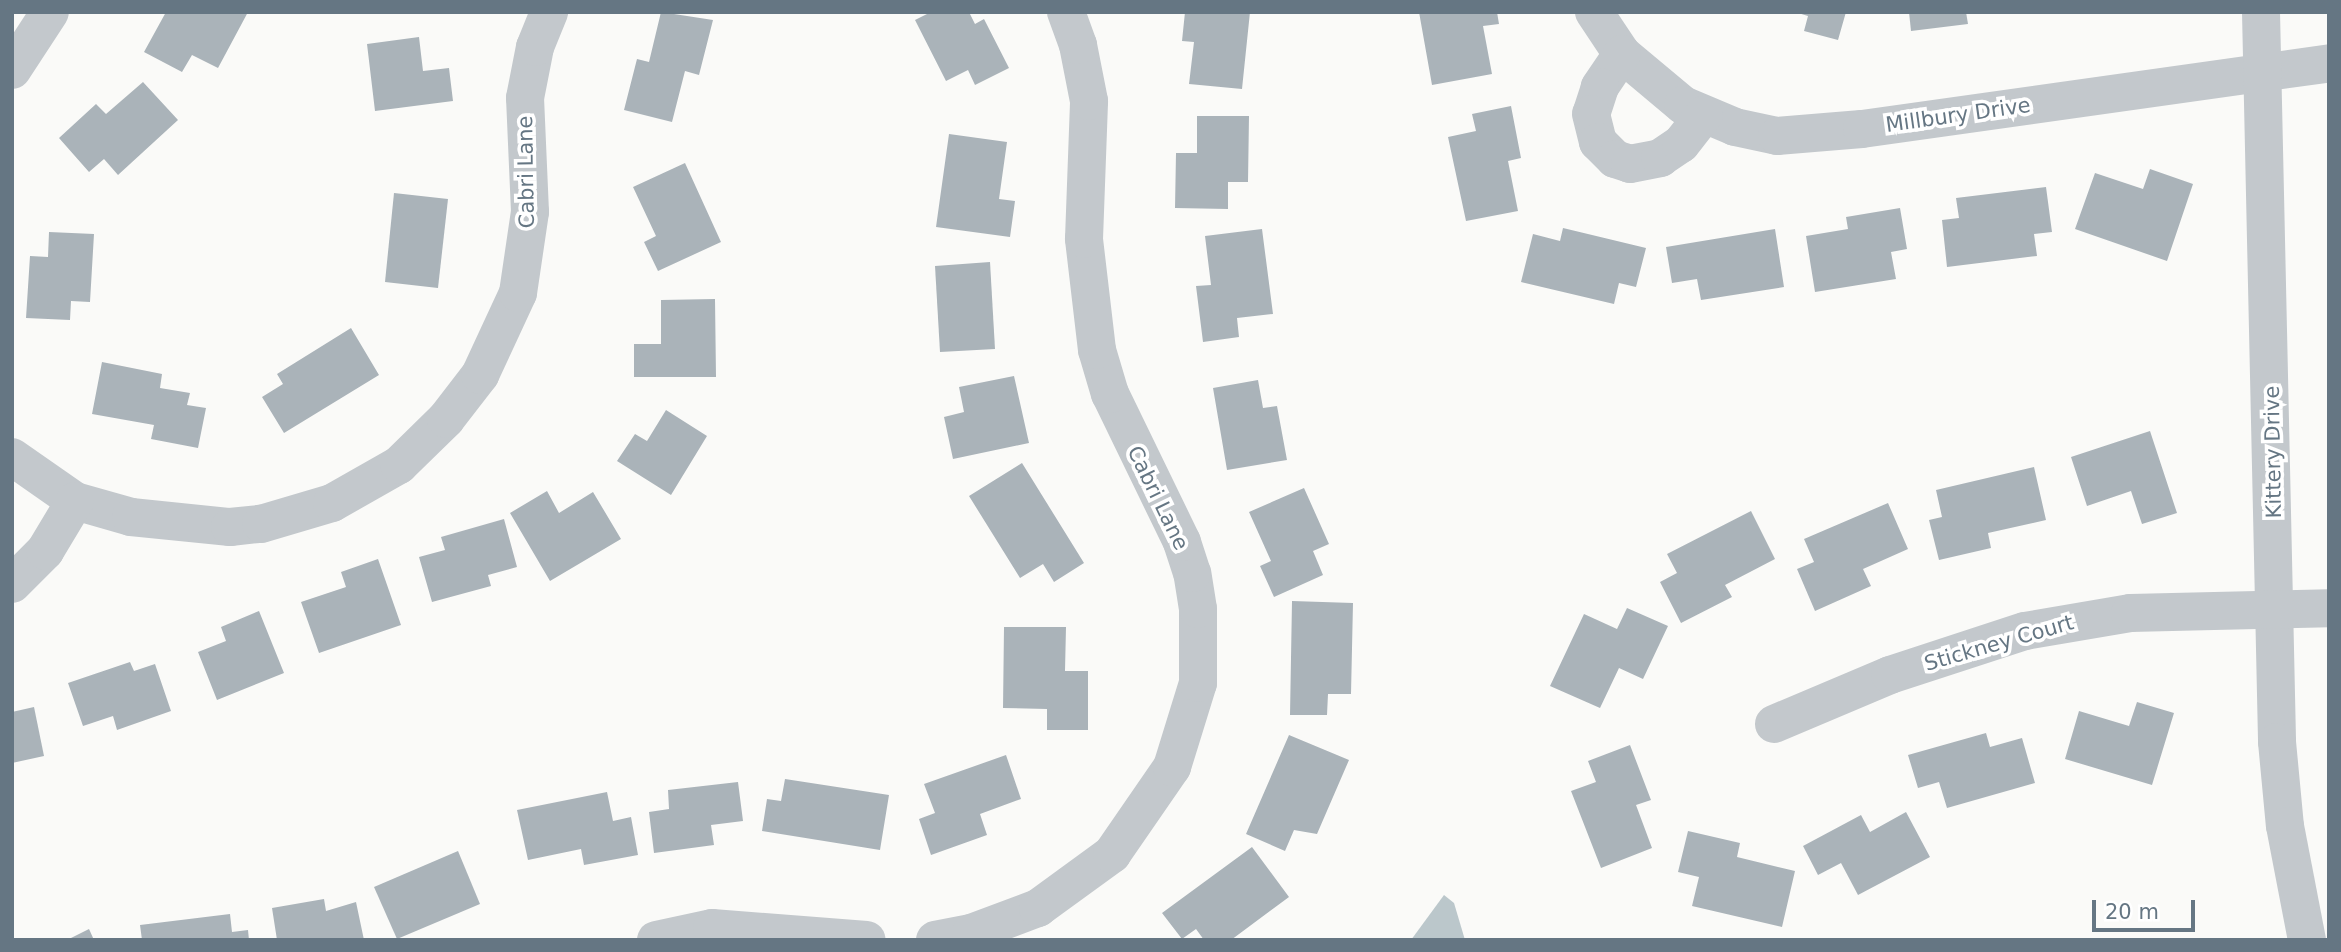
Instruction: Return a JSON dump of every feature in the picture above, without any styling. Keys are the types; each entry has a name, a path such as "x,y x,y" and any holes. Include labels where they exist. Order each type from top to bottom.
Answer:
{"street":[{"path":"12,69 50,12"},
{"name":"Cabri Lane","path":"12,457 75,501 131,517 181,525 261,524 357,492 425,442 480,375 518,293 530,212 525,98 535,47 549,12"},
{"name":"Cabri Lane","path":"935,940 971,933 1038,908 1112,854 1172,767 1198,683 1198,609 1192,573 1182,542 1110,394 1097,349 1084,239 1088,102 1078,45 1066,12"},
{"name":"Millbury Drive","path":"1594,12 1622,54 1661,89 1703,116 1767,135 1824,134 2329,63"},
{"name":"Kittery Drive","path":"2261,12 2265,72 2281,793 2295,890 2307,940"},
{"path":"1622,54 1600,87 1591,114 1598,142 1615,159 1630,164 1660,158 1681,144 1703,116"},
{"path":"12,584 45,551 75,501"},
{"name":"Stickney Court","path":"1774,724 1903,671 2025,631 2130,613 2329,608"},
{"path":"656,940 712,928 867,940"}],"shaded area":[{"path":"1444,895 1454,903 1465,940 1411,940"}],"building":[{"path":"166,12 248,12 218,68 192,55 182,72 144,52"},
{"path":"661,12 713,20 699,75 685,71 672,122 624,110 637,59 649,62"},
{"path":"931,12 969,12 975,24 984,19 1009,68 975,85 968,70 946,81 915,20"},
{"path":"1185,12 1250,12 1242,89 1189,84 1194,42 1182,41"},
{"path":"1419,12 1497,12 1499,24 1483,26 1492,74 1432,85"},
{"path":"1846,12 1838,40 1804,31 1808,16 1798,13"},
{"path":"1909,12 1966,12 1968,24 1911,31"},
{"path":"419,37 423,71 449,68 453,101 375,111 367,44"},
{"path":"143,82 178,120 118,175 104,159 89,172 59,138 96,104 106,114"},
{"path":"1511,106 1521,158 1508,161 1518,211 1466,221 1448,137 1476,131 1472,114"},
{"path":"1197,116 1249,116 1248,182 1228,182 1228,209 1175,208 1176,153 1197,153"},
{"path":"949,134 1007,142 999,199 1015,201 1010,237 936,227"},
{"path":"685,163 721,242 658,271 644,242 656,236 633,187"},
{"path":"2150,169 2193,184 2167,261 2075,229 2095,173 2143,189"},
{"path":"2046,187 2052,232 2034,234 2037,256 1947,267 1942,220 1959,218 1956,198"},
{"path":"394,193 448,199 438,288 385,282"},
{"path":"1900,208 1907,249 1891,252 1896,279 1815,292 1806,236 1848,229 1846,217"},
{"path":"1563,228 1646,248 1636,287 1619,283 1614,304 1521,282 1533,234 1560,241"},
{"path":"1262,229 1273,314 1237,318 1239,337 1203,342 1196,286 1211,285 1205,236"},
{"path":"1775,229 1784,287 1701,300 1697,279 1672,283 1666,247"},
{"path":"49,232 94,234 90,302 71,301 70,320 26,318 30,256 48,257"},
{"path":"990,262 995,349 940,352 935,266"},
{"path":"715,299 716,377 634,377 634,344 661,344 661,300"},
{"path":"351,328 379,375 284,433 262,397 283,384 277,374"},
{"path":"102,362 162,374 160,388 190,393 187,405 206,408 198,448 151,439 154,425 92,414"},
{"path":"1014,376 1029,443 953,459 944,417 964,412 959,387"},
{"path":"1258,380 1263,408 1277,406 1287,460 1227,470 1213,388"},
{"path":"666,410 707,436 671,495 617,461 635,434 647,441"},
{"path":"2150,431 2177,513 2142,524 2131,491 2087,506 2071,457"},
{"path":"1022,463 1084,563 1054,582 1043,564 1020,578 969,496"},
{"path":"2034,467 2046,520 1988,533 1991,548 1939,560 1929,520 1942,517 1936,490"},
{"path":"1304,488 1329,544 1313,551 1323,575 1274,597 1260,566 1271,561 1249,512"},
{"path":"547,491 559,513 593,492 621,539 550,581 510,513"},
{"path":"1888,503 1908,549 1863,569 1871,586 1815,611 1797,569 1814,562 1804,539"},
{"path":"1751,511 1775,559 1725,585 1732,597 1681,623 1660,582 1677,573 1667,554"},
{"path":"504,519 517,567 488,575 491,586 432,602 419,557 445,550 441,537"},
{"path":"378,559 401,625 319,653 301,602 346,587 341,572"},
{"path":"1292,601 1353,603 1351,694 1328,694 1327,715 1290,715"},
{"path":"1627,608 1668,626 1643,679 1619,668 1600,708 1550,686 1584,614 1617,629"},
{"path":"259,611 284,673 217,700 198,652 226,641 221,627"},
{"path":"1004,627 1066,627 1065,671 1088,671 1088,730 1047,730 1047,709 1003,708"},
{"path":"130,662 134,671 155,664 171,711 117,730 113,716 83,726 68,683"},
{"path":"2137,702 2174,713 2152,785 2065,759 2079,711 2129,726"},
{"path":"34,707 44,756 12,763 12,712"},
{"path":"1986,733 1990,747 2022,738 2035,783 1947,808 1939,782 1918,788 1908,755"},
{"path":"1289,735 1349,760 1317,834 1294,830 1285,851 1246,834"},
{"path":"1630,745 1651,800 1636,805 1652,848 1601,868 1571,791 1596,782 1588,761"},
{"path":"1006,755 1021,799 980,814 987,835 931,855 919,819 935,813 924,784"},
{"path":"785,779 889,795 880,850 762,831 767,799 781,801"},
{"path":"738,782 743,821 711,825 714,845 654,853 649,812 669,809 668,790"},
{"path":"607,792 613,821 631,817 638,855 584,865 581,849 528,860 517,810"},
{"path":"1906,812 1930,857 1858,895 1841,863 1818,875 1803,846 1861,815 1870,832"},
{"path":"1688,831 1740,843 1737,857 1795,871 1782,927 1692,906 1699,877 1678,872"},
{"path":"1252,847 1289,897 1231,940 1204,940 1196,929 1182,939 1162,913"},
{"path":"458,851 480,904 397,939 374,887"},
{"path":"324,899 326,911 356,902 364,940 277,940 272,908"},
{"path":"230,914 232,932 248,930 249,940 142,940 140,925"},
{"path":"89,929 94,940 67,940"}]}
